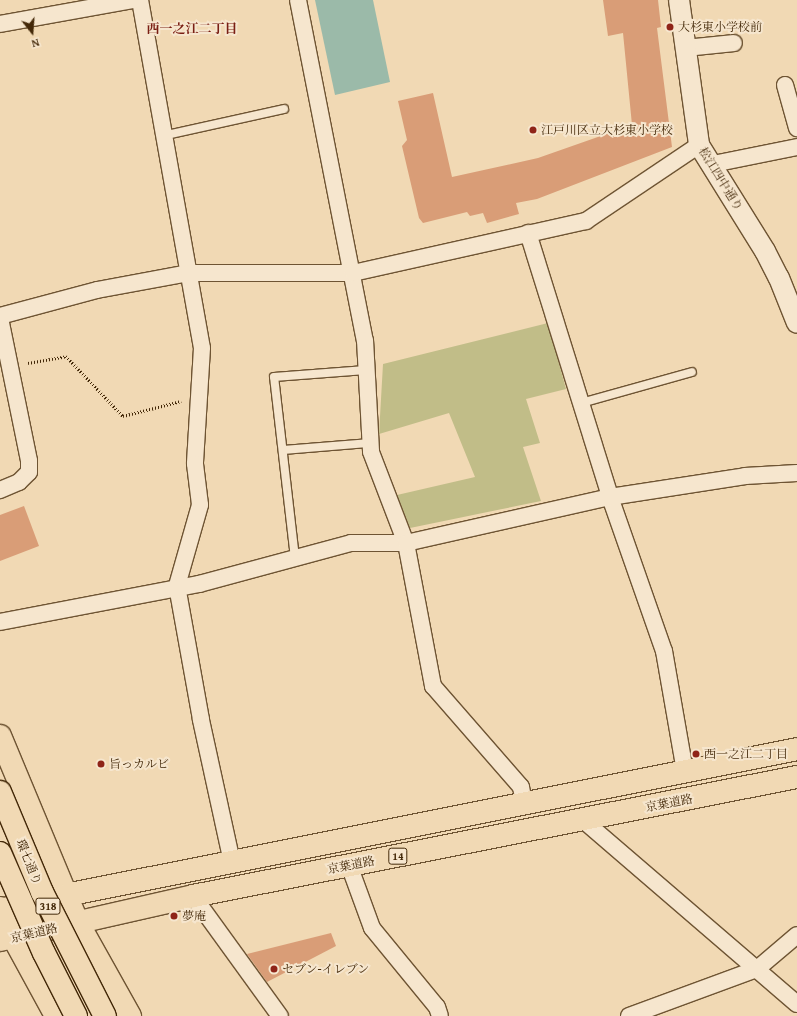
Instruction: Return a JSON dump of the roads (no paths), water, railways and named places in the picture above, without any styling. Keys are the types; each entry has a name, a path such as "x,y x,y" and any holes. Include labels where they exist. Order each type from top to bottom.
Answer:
{"main road":[{"path":"0,736 78,923 130,1016"},
{"name":"14","path":"0,909 797,749"},
{"name":"京葉道路","path":"6,939 193,896 797,777"},
{"name":"環七通り","path":"0,792 42,892 105,1016"},
{"name":"環七通り","path":"0,853 44,953 76,1016"},
{"path":"0,909 6,939 56,1016"}],"street":[{"path":"0,24 133,0"},
{"path":"140,0 162,136 202,348 195,464 200,505 177,586 201,720 232,862"},
{"path":"298,0 365,340 370,452 406,543 433,686 521,787 524,803"},
{"name":"松江四中通り","path":"679,0 699,145 713,164 779,278 797,323"},
{"path":"686,48 734,43"},
{"path":"785,85 797,128"},
{"path":"0,490 19,482 29,472 29,461 0,317 97,290 189,273 353,273 586,221 699,145"},
{"path":"713,164 797,147"},
{"path":"528,233 610,497 664,651 686,771"},
{"path":"0,622 177,586 199,584 351,543 406,543 610,497 745,476 797,473"},
{"path":"583,820 758,969 793,995"},
{"path":"349,865 372,928 437,1007 440,1016"},
{"path":"193,896 280,1016"},
{"path":"636,1015 758,969 797,935"}],"lane":[{"path":"162,136 284,109"},
{"path":"295,558 284,450 274,377 366,370"},
{"path":"581,403 692,372"},
{"path":"284,450 370,443"}],"place":[{"name":"大杉東小学校前","path":"670,27"},
{"name":"江戸川区立大杉東小学校","path":"533,130"},
{"name":"西一之江二丁目","path":"696,754"},
{"name":"旨っカルビ","path":"101,764"},
{"name":"夢庵","path":"174,916"},
{"name":"セブン-イレブン","path":"274,969"}],"district":[{"name":"西一之江二丁目","path":"192,29"}]}
